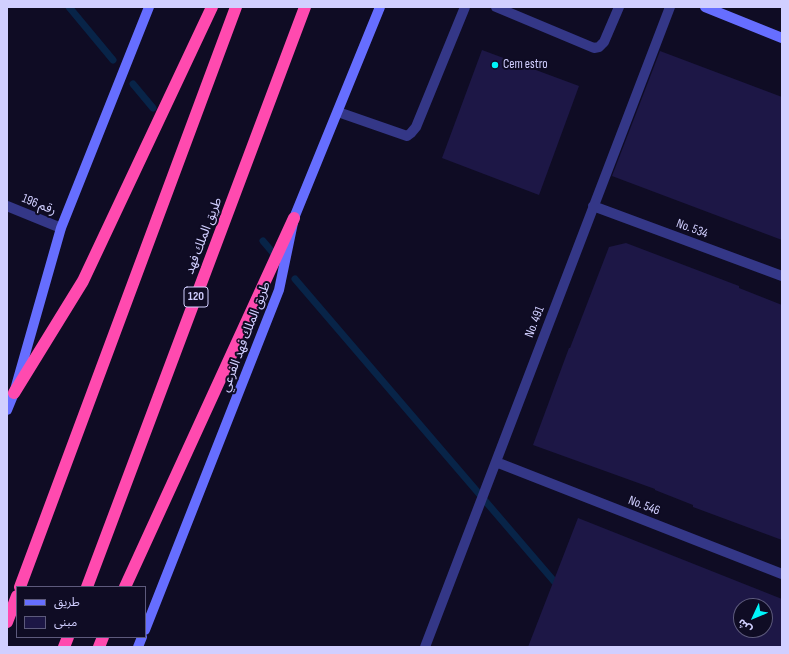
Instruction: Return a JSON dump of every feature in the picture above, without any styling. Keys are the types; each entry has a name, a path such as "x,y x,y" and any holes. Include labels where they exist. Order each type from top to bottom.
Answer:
{"highway":[{"path":"14,393 83,281 212,7"},
{"path":"20,586 236,7"},
{"name":"طريق الملك فهد","path":"87,586 305,7"},
{"path":"125,586 294,218"},
{"path":"7,622 16,599"}],"main road":[{"path":"7,410 14,393 61,228 149,7"},
{"name":"طريق الملك فهد الفرعي","path":"146,627 280,290 294,218 380,7"},
{"path":"705,7 782,38"}],"street":[{"path":"338,112 407,136 411,133 416,128 465,7"},
{"path":"496,7 594,48 599,47 604,42 618,7"},
{"name":"No. 491","path":"425,647 670,7"},
{"name":"رقم 196","path":"7,206 61,228"},
{"name":"No. 534","path":"593,206 782,276"},
{"name":"No. 546","path":"496,462 782,574"}],"building":[{"path":"482,50 579,86 539,195 442,158"},
{"path":"660,51 782,97 782,240 612,176"},
{"path":"626,243 739,286 739,288 782,305 782,540 693,507 693,505 655,489 533,445 609,247"},
{"path":"578,518 782,599 782,647 528,647"}],"waterway":[{"path":"69,7 113,60"},
{"path":"133,84 153,108"},
{"path":"263,241 274,254"},
{"path":"295,279 559,587"}],"place":[{"name":"Cem estro","path":"495,65"}]}
